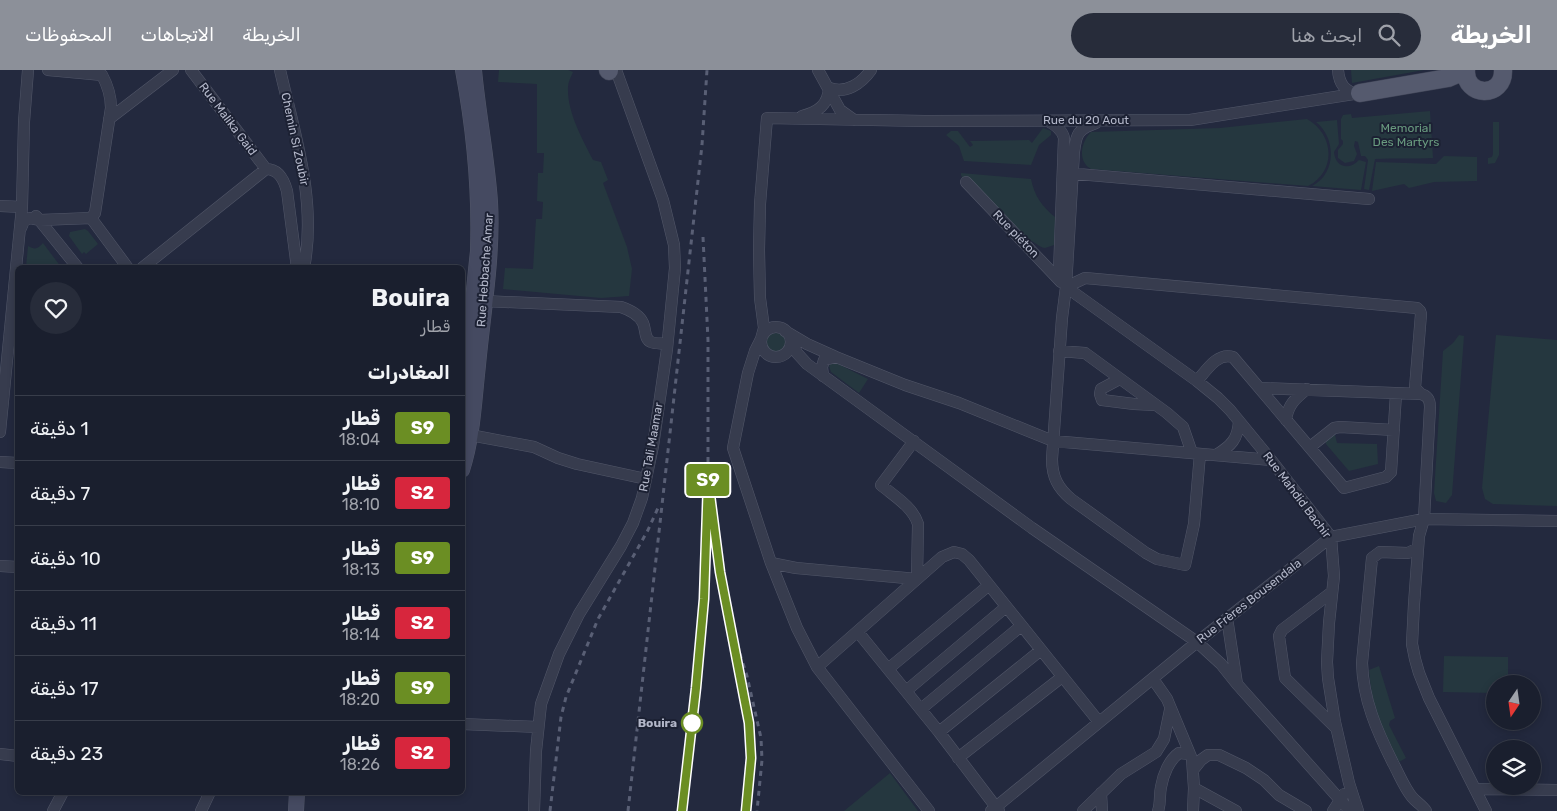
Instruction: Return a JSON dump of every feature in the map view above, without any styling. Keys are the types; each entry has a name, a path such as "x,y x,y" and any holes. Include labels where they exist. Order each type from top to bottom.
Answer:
{"main road":[{"name":"Rue Hebbache Amar","path":"463,70 477,177 479,229 465,375"},
{"name":"Rue Hebbache Amar","path":"465,462 470,435 489,258 490,202 474,70"},
{"path":"1360,93 1442,79 1455,75 1460,70"},
{"path":"1466,70 1468,80 1476,89"},
{"path":"1442,79 1459,82 1485,92 1495,88 1507,74"},
{"path":"296,811 297,795"},
{"path":"305,811 306,795"}],"street":[{"path":"0,432 6,305 20,229 23,129 28,70"},
{"path":"20,229 26,219 90,218 96,213 98,207 111,98 106,72 48,70"},
{"path":"109,119 173,70"},
{"name":"Rue Malika Gaid","path":"191,70 264,170 276,171 284,181 297,265"},
{"name":"Chemin Si Zoubir","path":"280,70 304,172 308,232 304,265"},
{"name":"Rue Tali Maamar","path":"534,811 536,751 541,704 559,654 579,614 621,546 642,498 653,446 667,344 676,256 670,222 657,181 644,163 613,70"},
{"path":"818,70 835,102 850,118"},
{"path":"829,88 840,91 852,87 871,70"},
{"path":"1338,73 1341,84 1346,90 1360,93"},
{"path":"1317,101 1331,90 1338,73"},
{"path":"850,118 845,98 852,87"},
{"path":"797,118 813,113 824,106 828,99 829,88"},
{"name":"Rue du 20 Aout","path":"763,311 760,298 760,204 766,120 770,117 1102,121 1190,120 1360,93"},
{"path":"1046,120 1054,124 1063,134"},
{"path":"1059,351 1085,353 1176,419 1183,427 1196,453 1194,524 1185,565 1157,559 1146,553 1063,492 1054,476 1052,468 1053,441 1059,351 1066,287 1068,173 1063,134 1065,127 1073,120"},
{"path":"1066,287 1059,271 1068,173 1079,132 1102,121"},
{"path":"146,265 264,170"},
{"path":"1068,173 1369,199"},
{"name":"Rue piéton","path":"966,182 1066,287"},
{"path":"0,206 22,203"},
{"path":"22,203 40,220 76,265"},
{"path":"90,218 126,265"},
{"path":"1066,287 1085,278 1417,308 1420,311 1415,388 1426,396 1430,403 1424,518 1419,536 1412,644 1418,674 1486,811"},
{"name":"Rue Mahdid Bachir","path":"1066,287 1218,398 1271,460 1331,537 1334,576 1327,662 1336,728 1348,783 1358,811"},
{"path":"484,302 621,307 630,310 638,316 643,323 647,338 651,342 667,344"},
{"path":"763,311 772,322 786,333 797,353 807,364"},
{"path":"763,311 762,349 769,356"},
{"path":"929,811 818,667 797,628 771,563 732,448 750,365 766,331 771,328 786,333 836,357 904,385 959,403 1053,441 1271,460"},
{"path":"783,356 790,349 786,333"},
{"path":"797,353 796,346 805,343"},
{"path":"1197,381 1219,358 1227,355 1233,357 1344,488 1388,475 1392,467 1396,394"},
{"path":"750,365 757,358 769,356 791,357 807,364 1032,528 1197,642 1221,664 1350,811"},
{"path":"824,376 822,367 824,360 836,357"},
{"path":"1118,377 1116,381 1101,389 1100,397 1105,401 1157,405"},
{"path":"1260,388 1421,394"},
{"path":"1286,420 1287,409 1293,400 1307,389"},
{"path":"1134,404 1139,398 1138,391"},
{"path":"1216,455 1230,446 1235,440 1239,421"},
{"path":"1310,447 1334,428 1340,426 1394,430"},
{"path":"470,435 534,447 577,464 646,479"},
{"path":"914,441 881,484 911,510 916,517 918,524 917,579"},
{"path":"0,462 15,463"},
{"name":"Rue Frères Bousendala","path":"995,810 1197,642 1331,537 1424,518 1557,521"},
{"path":"1418,548 1408,554 1380,552 1372,558 1362,663 1363,679 1369,707 1378,734 1402,782 1413,798 1426,811"},
{"path":"818,667 942,557 954,552 962,554 969,560 1099,722"},
{"path":"771,563 796,568 917,579"},
{"path":"0,566 15,567"},
{"path":"780,584 784,576 796,568"},
{"path":"888,669 988,586"},
{"path":"1332,592 1282,630 1279,636 1285,678 1336,728"},
{"path":"906,691 1006,607"},
{"path":"1227,618 1237,684"},
{"path":"921,709 1021,626"},
{"path":"858,632 939,732 995,810"},
{"path":"939,732 1041,650"},
{"path":"958,758 1062,678"},
{"path":"1153,679 1167,699 1190,754 1194,788 1193,811"},
{"path":"1082,811 1121,774 1156,752 1164,739 1170,710"},
{"path":"465,724 538,727"},
{"path":"1158,811 1161,787 1170,761 1179,753 1190,754"},
{"path":"0,754 15,756"},
{"path":"1193,770 1208,755 1219,755 1252,772 1264,780 1279,795 1306,811"},
{"path":"1333,811 1341,800 1348,783"},
{"path":"1194,788 1236,811"},
{"path":"1475,789 1557,790"},
{"path":"1101,793 1102,811"},
{"path":"54,811 62,795"},
{"path":"201,811 209,795"}],"green space":[{"path":"499,70 568,70 573,72 568,85 570,106 584,143 593,160 601,162 608,180 603,183 627,247 632,269 629,296 601,298 503,289 505,268 533,269 536,219 542,219 543,202 537,201 538,173 543,173 544,153 537,153 537,84 498,82"},
{"path":"1351,70 1424,70 1352,83"},
{"name":"Memorial Des Martyrs","path":"1430,111 1433,158 1375,159 1369,190 1364,189 1368,160 1365,156 1361,156 1358,142 1355,141 1354,146 1357,154 1354,161 1345,163 1338,158 1338,150 1343,144 1341,139 1341,119 1343,115 1351,114 1352,118"},
{"path":"1307,119 1323,134 1328,152 1328,162 1324,171 1308,186 1091,169 1087,166 1082,156 1083,146 1091,132 1220,128"},
{"path":"1337,120 1339,144 1334,152 1335,157 1343,166 1351,166 1359,160 1366,162 1361,190 1312,186 1326,173 1331,155 1327,137 1323,129 1316,122"},
{"path":"1493,122 1499,122 1499,155 1495,163 1488,164 1488,158 1492,157 1493,154"},
{"path":"1043,128 1051,131 1051,135 1039,145 1031,165 964,161 959,146 946,135 951,131 958,131 970,147 973,145 970,141 1029,140 1032,143"},
{"path":"1444,156 1477,157 1477,181 1434,182 1409,188 1404,184 1372,191 1376,162 1436,164"},
{"path":"961,173 1031,179 1039,200 1055,217 1054,245 1045,248 1028,240 964,181"},
{"path":"85,229 98,244 86,254 84,252 82,254 69,236 70,232"},
{"path":"43,243 60,265 26,265 28,246 33,248 40,247"},
{"path":"776,333 783,336 786,343 783,350 776,353 769,350 766,343 769,336"},
{"path":"1459,335 1464,336 1452,495 1446,503 1436,501 1434,493 1443,351"},
{"path":"1496,335 1557,340 1557,506 1493,504 1485,499 1482,488"},
{"path":"832,363 836,363 868,379 859,393 831,372 829,366"},
{"path":"1335,435 1337,443 1377,444 1378,464 1349,471 1326,444 1326,438"},
{"path":"1444,656 1508,657 1508,675 1486,675 1486,693 1443,692"},
{"path":"1379,666 1395,718 1390,721 1389,725 1406,758 1399,762 1375,707 1370,684 1369,670"},
{"path":"890,773 918,811 844,811"}],"railway":[{"path":"628,811 702,145 707,70"},
{"path":"703,237 708,340 708,479 729,619 747,676 761,738 762,760 757,811"},
{"path":"550,811 561,717 566,697 598,619 648,530 658,508"},
{"path":"682,811 704,599 707,516"},
{"path":"739,675 749,723 751,758 746,811"}],"train":[{"name":"S9","path":"682,811 704,599 708,479 720,572 749,723 751,758 746,811"}],"place":[{"name":"Bouira","path":"692,723"}]}
